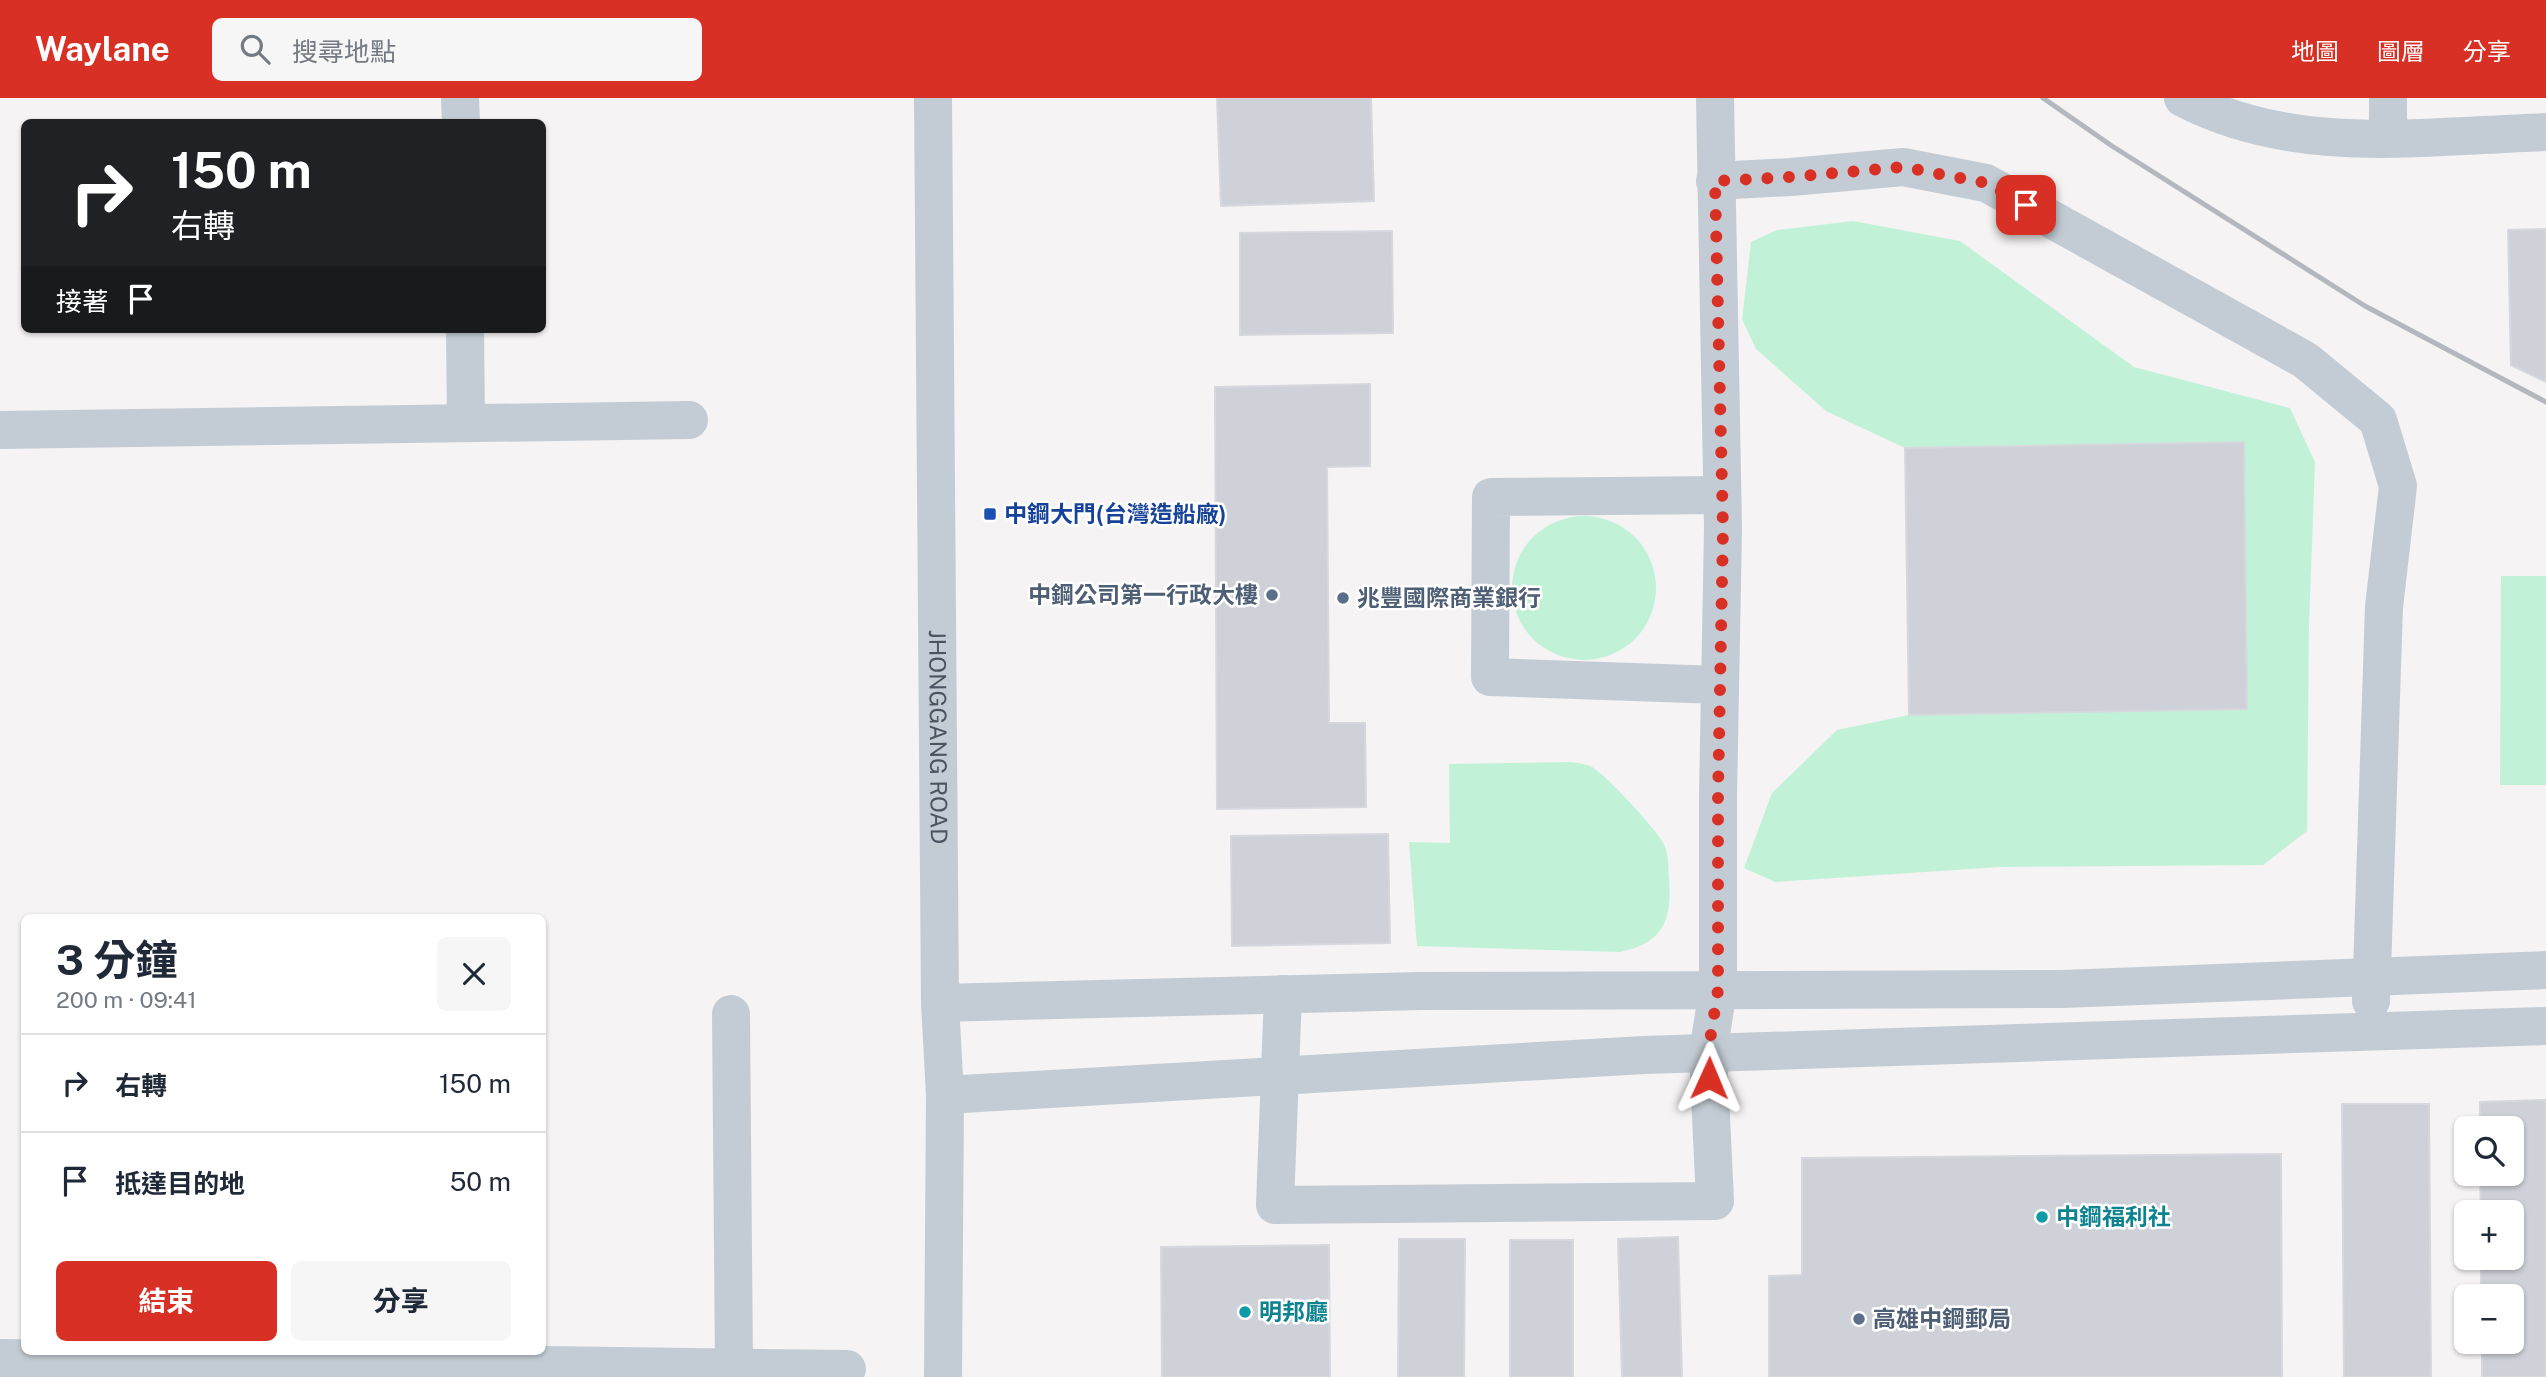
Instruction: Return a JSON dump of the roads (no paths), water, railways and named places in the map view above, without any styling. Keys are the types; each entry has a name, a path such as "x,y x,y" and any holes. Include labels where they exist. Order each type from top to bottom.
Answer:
{"street":[{"path":"460,98 461,119"},
{"name":"JHONGGANG ROAD","path":"933,98 940,1003 944,1095 943,1377"},
{"path":"1283,994 1275,1205 1715,1201 1708,1053 1718,990 1721,495 1715,98"},
{"path":"2183,98 2226,116 2282,132 2342,140 2546,132"},
{"path":"2388,98 2388,138"},
{"path":"1715,181 1903,167 1986,183 2305,360 2378,420 2398,486 2384,607 2370,1031"},
{"path":"464,333 466,423"},
{"path":"0,430 689,420"},
{"path":"1720,685 1490,677 1491,497 1721,495"},
{"path":"940,1003 1283,994 2063,989 2546,971"},
{"path":"731,1014 734,1367"},
{"path":"944,1095 1708,1053 2546,1026"},
{"path":"0,1358 847,1369"}],"railway":[{"path":"2043,98 2112,146 2365,306 2546,402"}],"place":[{"name":"中鋼大門(台灣造船廠)","path":"990,514"},
{"name":"中鋼公司第一行政大樓","path":"1272,595"},
{"name":"兆豐國際商業銀行","path":"1343,598"},
{"name":"中鋼福利社","path":"2042,1217"},
{"name":"明邦廳","path":"1245,1312"},
{"name":"高雄中鋼郵局","path":"1859,1319"}]}
